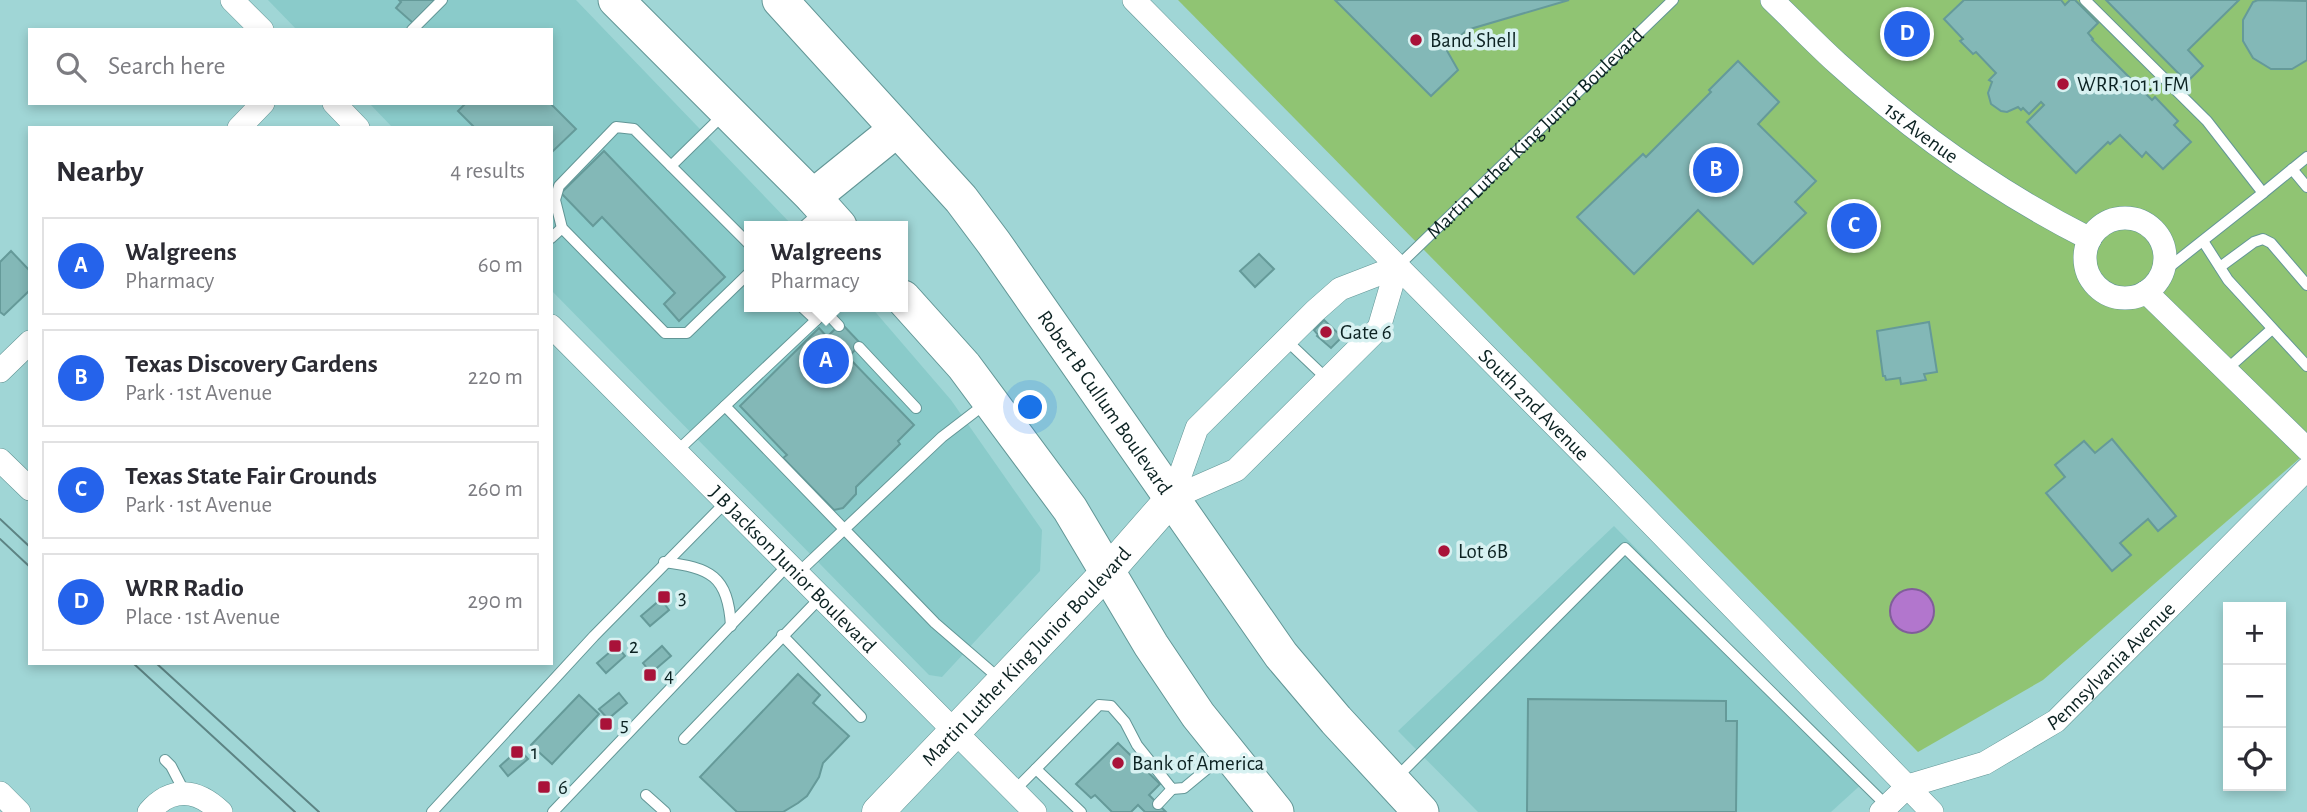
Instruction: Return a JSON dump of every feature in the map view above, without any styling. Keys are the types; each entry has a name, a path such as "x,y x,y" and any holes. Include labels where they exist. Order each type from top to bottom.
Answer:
{"main road":[{"path":"616,0 728,111 820,215 897,129"},
{"name":"Robert B Cullum Boulevard","path":"780,0 961,199 995,243 1281,655 1336,720 1421,812"},
{"path":"908,304 964,366 1070,509 1151,645 1198,715 1276,812"},
{"name":"Martin Luther King Junior Boulevard","path":"878,812 1108,571 1172,498"}],"street":[{"path":"232,0 260,28"},
{"name":"South 2nd Avenue","path":"1134,0 1604,474 1932,812"},
{"name":"1st Avenue","path":"1772,0 1837,63 1889,107 1981,176 2054,221 2090,239"},
{"path":"241,126 261,105"},
{"path":"336,105 356,126"},
{"path":"2135,220 2147,225 2157,234 2163,246 2163,272 2156,284 2146,292 2134,297 2108,295 2097,288 2089,277 2085,251 2098,229 2109,221 2135,220"},
{"name":"Martin Luther King Junior Boulevard","path":"1172,498 1197,428 1340,289 1397,267"},
{"name":"Martin Luther King Junior Boulevard","path":"1172,498 1236,470 1379,328 1397,267"},
{"path":"2146,292 2307,450"},
{"name":"J B Jackson Junior Boulevard","path":"553,328 1035,812"},
{"path":"0,371 28,344"},
{"path":"0,460 28,487"},
{"name":"Pennsylvania Avenue","path":"1884,809 1908,786 1985,763 2056,721 2307,468"},
{"path":"0,793 19,812"},
{"path":"149,812 169,796 185,793 209,801 221,812"}],"lane":[{"path":"414,28 442,0"},
{"name":"Martin Luther King Junior Boulevard","path":"1397,267 1673,0"},
{"path":"2085,0 2207,121 2263,193"},
{"path":"671,166 728,111"},
{"path":"744,239 634,129 616,127 558,186 555,200 562,228 665,333 687,333 744,278"},
{"path":"2163,272 2307,157"},
{"path":"2292,169 2307,187"},
{"path":"553,236 562,228"},
{"path":"2220,267 2254,242 2263,239 2272,243 2307,285"},
{"path":"2203,241 2228,280 2307,366"},
{"path":"807,312 816,320"},
{"path":"675,453 824,312"},
{"path":"829,312 839,326"},
{"path":"2226,370 2272,329"},
{"path":"1286,340 1327,379"},
{"path":"859,347 916,408"},
{"path":"553,812 731,626 792,570 844,530 942,437 990,400"},
{"path":"724,407 935,622 1003,682"},
{"path":"432,812 664,562 725,503"},
{"path":"1393,782 1625,548 1884,809"},
{"path":"664,562 696,566 715,577 729,602 731,626"},
{"path":"684,739 820,598"},
{"path":"782,635 861,716"},
{"path":"1014,791 1098,705 1111,706 1125,722 1137,745 1172,789"},
{"path":"1158,804 1172,789 1184,788 1227,752"},
{"path":"165,760 172,766 185,793"},
{"path":"1036,769 1081,812"},
{"path":"646,794 665,812"}],"shaded area":[{"path":"268,0 576,0 788,221 744,221 744,312 875,312 951,400 1042,530 1040,571 942,677 929,675 553,292 553,126 391,126 371,105 553,105 553,28 295,28"},
{"path":"1614,526 1865,781 1831,812 1478,812 1398,731"},
{"path":"1912,589 1927,596 1934,611 1927,626 1912,633 1897,626 1890,611 1897,596"}],"green space":[{"path":"1178,0 2307,0 2307,452 2043,680 1918,752"}],"building":[{"path":"399,0 436,0 413,23 396,8 401,2"},
{"name":"Band Shell","path":"1335,0 1569,0 1467,30 1446,49 1458,70 1431,96"},
{"name":"WRR 101.1 FM","path":"1964,0 2061,0 2065,5 2070,0 2075,0 2098,23 2088,33 2092,40 2152,100 2155,97 2178,121 2174,125 2191,142 2163,169 2146,152 2142,157 2120,135 2110,144 2108,142 2076,173 2027,122 2044,105 2041,102 2029,114 2023,108 2021,110 2018,107 2007,112 1991,104 1988,93 1992,82 1989,80 1996,73 1976,52 1973,54 1960,41 1963,39 1944,19"},
{"path":"2106,0 2239,0 2188,50 2203,66 2187,82"},
{"path":"2307,1 2307,60 2292,69 2271,69 2253,58 2243,41 2243,20 2253,2"},
{"path":"1738,61 1779,102 1758,124 1816,181 1795,202 1806,213 1753,264 1698,210 1634,274 1577,217 1643,154 1646,157"},
{"path":"464,105 552,105 576,129 553,151 553,126 473,126 458,111"},
{"path":"604,151 725,277 679,321 664,304 675,293 602,217 593,226 561,193"},
{"path":"11,251 28,269 28,292 4,315 0,312 0,262"},
{"path":"1259,254 1274,269 1255,287 1240,271"},
{"name":"Gate 6","path":"1324,320 1342,337 1331,348 1314,330"},
{"path":"1929,322 1937,372 1924,374 1926,380 1901,384 1900,378 1886,380 1883,376 1877,331"},
{"path":"841,323 861,344 848,357 914,425 898,441 900,444 856,487 856,494 843,508 834,510 783,458 787,455 740,406 819,328 827,337"},
{"path":"2112,439 2176,516 2158,531 2148,519 2120,543 2131,555 2112,571 2046,493 2065,477 2055,465 2084,441 2095,453"},
{"path":"661,599 669,610 650,626 641,616"},
{"path":"617,646 625,656 606,673 597,663"},
{"path":"662,646 671,656 651,673 643,663"},
{"path":"798,674 820,695 813,703 849,736 823,763 819,777 807,796 798,803 783,812 737,812 700,777"},
{"path":"619,693 627,703 608,719 599,709"},
{"path":"579,695 599,714 552,764 531,745"},
{"path":"1528,699 1726,701 1726,721 1737,721 1736,812 1527,812"},
{"name":"Bank of America","path":"1118,743 1160,784 1149,795 1166,812 1145,812 1138,805 1131,812 1112,812 1095,795 1091,798 1076,784"},
{"path":"519,749 528,759 508,776 500,766"}],"tram line":[{"path":"0,519 28,545"},
{"path":"0,539 28,565"},
{"path":"135,665 295,812"},
{"path":"158,665 319,812"}],"place":[{"name":"WRR Radio","path":"1907,34"},
{"name":"Band Shell","path":"1416,40"},
{"name":"WRR 101.1 FM","path":"2063,84"},
{"name":"Texas Discovery Gardens","path":"1716,170"},
{"name":"Texas State Fair Grounds","path":"1854,226"},
{"name":"Gate 6","path":"1326,332"},
{"name":"Walgreens","path":"826,361"},
{"name":"Lot 6B","path":"1444,551"},
{"name":"3","path":"664,597"},
{"name":"2","path":"615,646"},
{"name":"4","path":"650,675"},
{"name":"5","path":"606,724"},
{"name":"1","path":"517,752"},
{"name":"Bank of America","path":"1118,763"},
{"name":"6","path":"544,787"}]}
